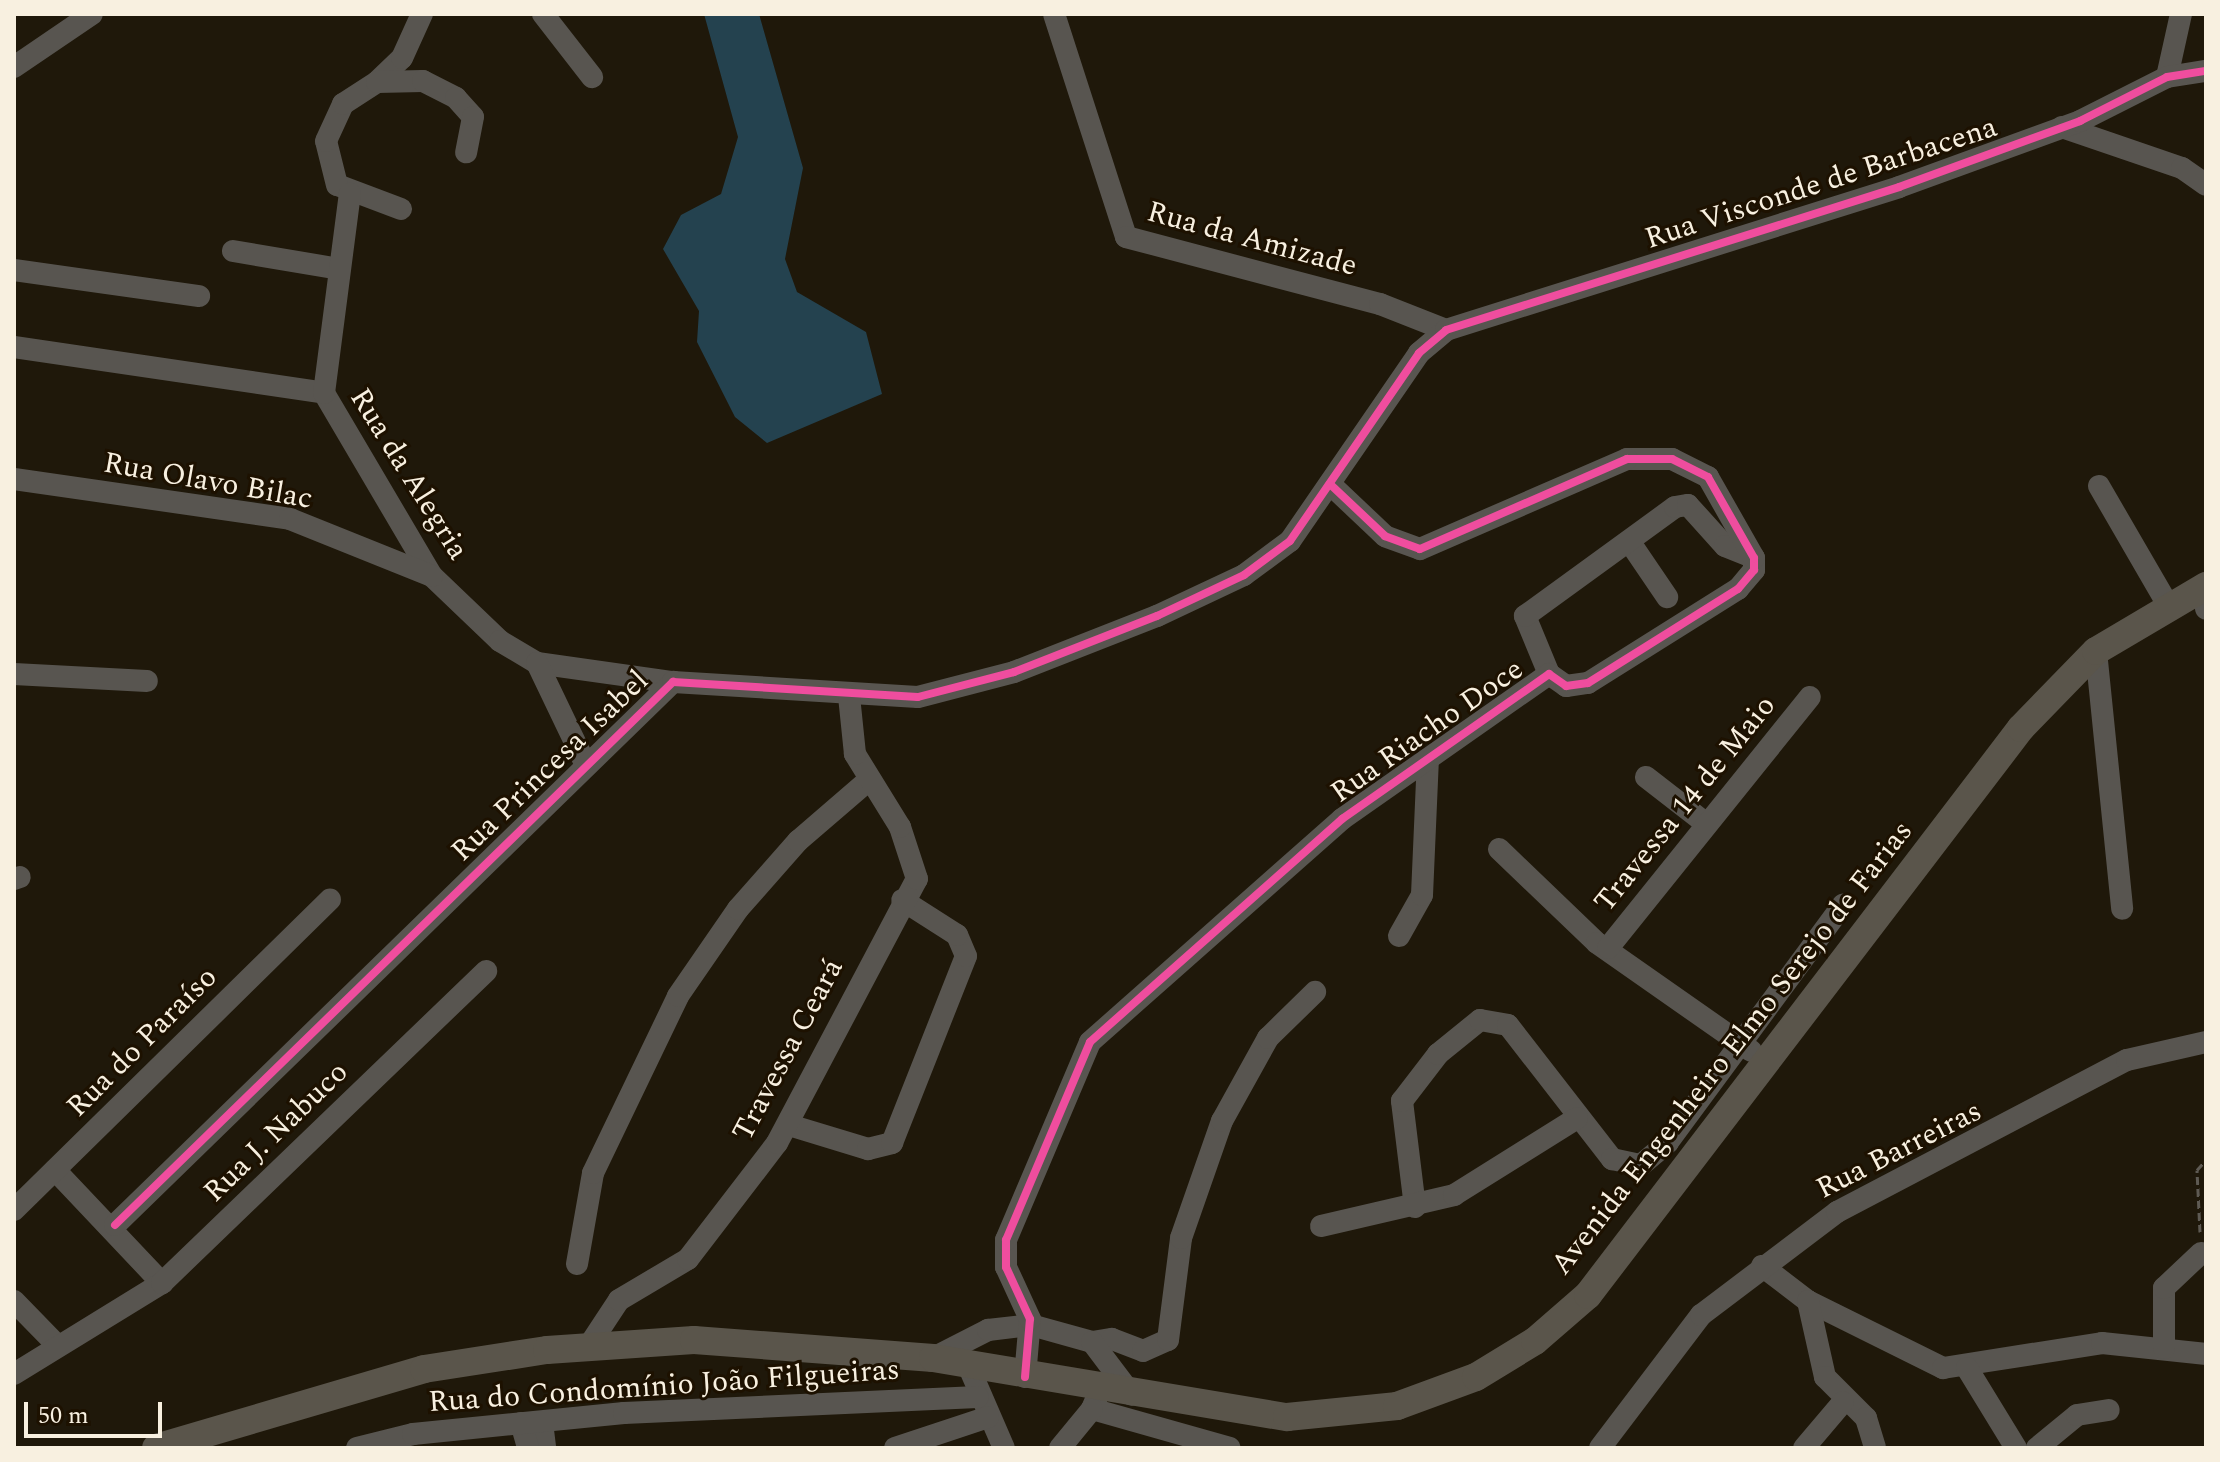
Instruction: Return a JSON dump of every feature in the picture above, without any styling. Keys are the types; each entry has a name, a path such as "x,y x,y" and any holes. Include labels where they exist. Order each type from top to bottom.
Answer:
{"main road":[{"name":"Avenida Engenheiro Elmo Serejo de Farias","path":"156,1448 362,1383 588,1347 782,1341 933,1358 1025,1377 1096,1400 1132,1395 1287,1417 1347,1415 1476,1377 1535,1341 1588,1295 2021,728 2096,651 2168,605 2205,594"}],"street":[{"path":"14,67 92,14"},
{"path":"401,209 350,194 329,171 326,141 343,104 377,82 402,58 422,14"},
{"path":"543,14 592,77"},
{"name":"Rua da Amizade","path":"1054,14 1126,237 1380,304 1446,330"},
{"path":"2167,77 2181,14"},
{"name":"Rua Visconde de Barbacena","path":"1446,330 1812,216 2062,127 2167,77 2206,71"},
{"path":"377,82 423,81 456,98 473,117 466,152"},
{"path":"2062,127 2182,168 2206,185"},
{"path":"324,393 350,194"},
{"path":"233,251 339,269"},
{"path":"14,270 199,296"},
{"name":"Rua Princesa Isabel","path":"115,1225 585,763 673,682 849,696 941,693 1157,616 1268,561 1330,484 1419,353 1446,330"},
{"name":"Rua da Alegria","path":"14,347 324,393 432,576 500,641 537,663 673,682"},
{"path":"1330,484 1385,536 1420,549 1627,459 1672,459 1708,477 1754,558"},
{"name":"Rua Olavo Bilac","path":"14,479 290,519 432,576"},
{"path":"2099,486 2168,605"},
{"path":"1549,674 1525,616 1682,503 1725,546 1754,558"},
{"path":"1629,541 1667,597"},
{"name":"Rua Riacho Doce","path":"1025,1377 1031,1325 1006,1267 1006,1240 1082,1051 1342,819 1549,674 1577,688 1602,676 1738,589 1754,558"},
{"path":"2096,651 2122,909"},
{"path":"537,663 585,763"},
{"path":"14,674 147,681"},
{"name":"Travessa Ceará","path":"588,1347 619,1300 688,1259 789,1125 917,869 869,780 850,734 849,696"},
{"name":"Travessa 14 de Maio","path":"1608,948 1704,822 1810,697"},
{"path":"1399,936 1422,895 1428,760"},
{"path":"1646,777 1704,822"},
{"path":"577,1264 593,1173 678,996 738,909 798,841 869,780"},
{"name":"Travessa 14 de Maio","path":"1499,849 1608,948 1766,1060"},
{"name":"Rua do Paraíso","path":"14,1210 330,899"},
{"path":"789,1125 868,1149 892,1143 966,956 957,935 902,900"},
{"path":"1415,1207 1402,1101 1438,1054 1480,1020 1508,1025 1577,1118 1612,1159 1641,1165 1668,1142 1843,905"},
{"name":"Rua J. Nabuco","path":"14,1374 57,1345 91,1332 162,1283 486,971"},
{"path":"933,1358 988,1330 1031,1325 1092,1342 1112,1339 1143,1351 1168,1340 1181,1238 1222,1121 1268,1038 1315,992"},
{"name":"Rua Barreiras","path":"1600,1448 1701,1315 1762,1266 1860,1198 2127,1060 2206,1042"},
{"path":"1321,1226 1415,1207 1468,1188 1577,1118"},
{"path":"55,1170 115,1225 133,1256 162,1283"},
{"path":"2155,1346 2164,1288 2201,1253"},
{"path":"1762,1266 1808,1301 1930,1364 1967,1368 2088,1344 2155,1346 2206,1354"},
{"path":"14,1301 57,1345"},
{"path":"1808,1301 1822,1368 1843,1402 1866,1418 1875,1448"},
{"path":"1092,1342 1132,1395"},
{"path":"968,1365 983,1407 1004,1448"},
{"path":"1967,1368 2016,1448"},
{"path":"1060,1448 1096,1400 1230,1448"},
{"path":"1804,1448 1843,1402"},
{"path":"895,1448 983,1407"},
{"name":"Rua do Condomínio João Filgueiras","path":"357,1448 396,1436 531,1423 983,1407"},
{"path":"2037,1448 2077,1415 2109,1410"},
{"path":"528,1448 531,1423"},
{"path":"531,1423 545,1448"}],"path":[{"path":"2201,1253 2197,1170 2206,1160"}],"water":[{"path":"704,14 759,14 803,168 785,259 797,292 866,332 882,394 767,443 735,417 697,342 699,311 663,249 681,215 721,194 738,137"}],"cycle path":[{"path":"115,1225 673,682 918,697 1014,672 1157,616 1244,575 1290,541 1419,353 1446,330 1899,187 2080,121 2167,77 2206,71"},
{"path":"1025,1377 1030,1319 1006,1267 1006,1240 1090,1042 1342,819 1549,674 1566,686 1588,683 1738,589 1754,570 1754,558 1708,477 1672,459 1627,459 1420,549 1385,536 1330,484"}]}
